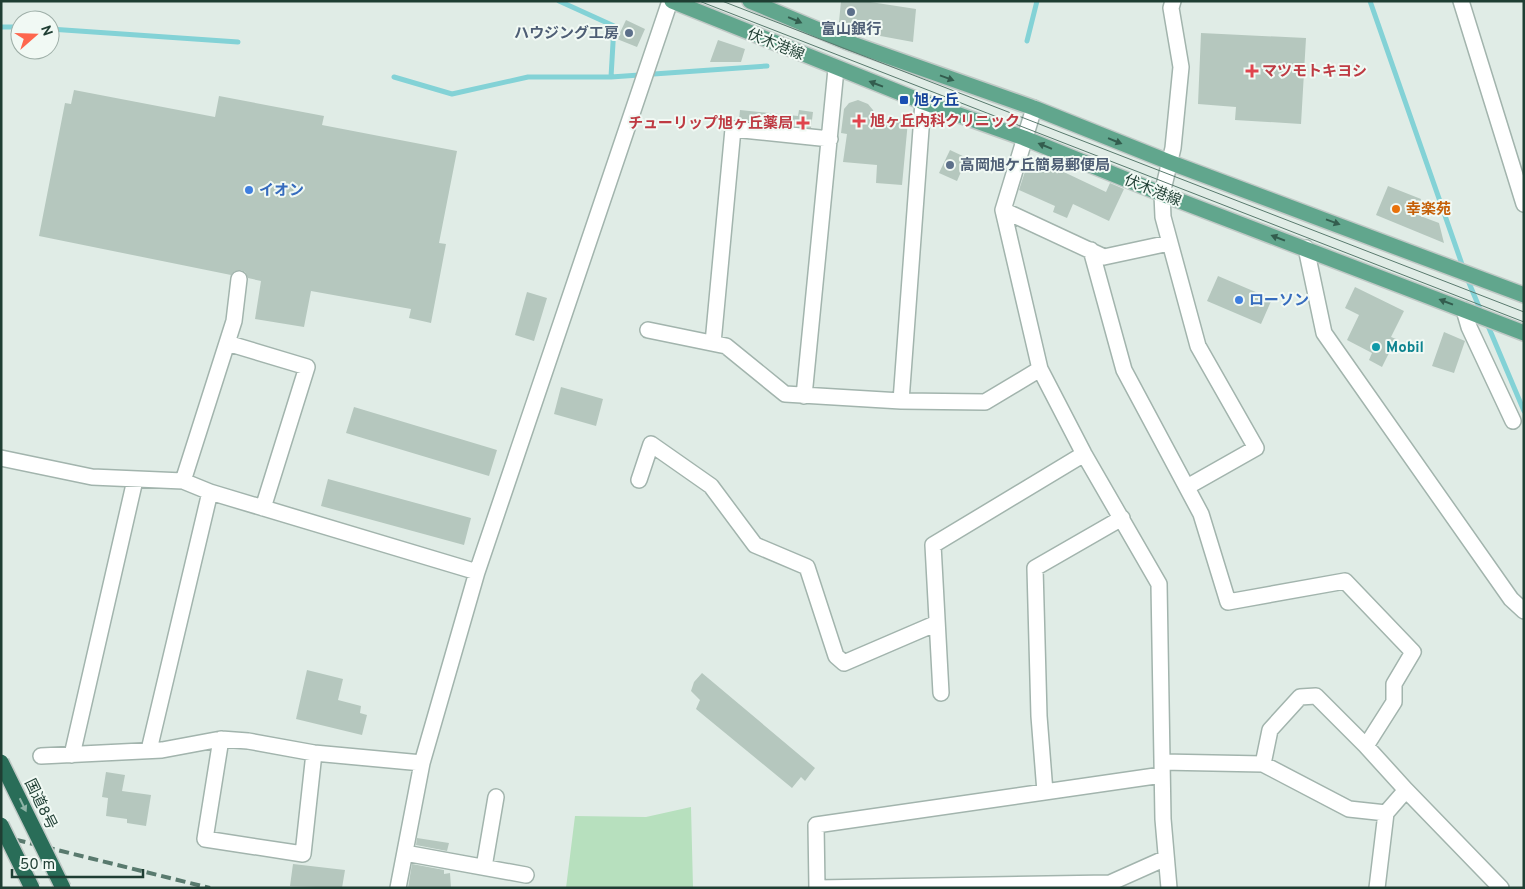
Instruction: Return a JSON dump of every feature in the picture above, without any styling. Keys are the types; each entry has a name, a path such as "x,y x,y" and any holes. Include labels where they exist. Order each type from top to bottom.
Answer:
{"highway":[{"name":"国道8号","path":"1,762 63,888"},
{"path":"1,825 32,888"}],"main road":[{"name":"伏木港線","path":"671,1 836,69 1024,138 1162,194 1524,333"},
{"name":"伏木港線","path":"750,1 847,42 1034,108 1169,162 1524,295"}],"street":[{"path":"398,888 422,763 476,572 671,1"},
{"path":"1173,1 1171,8 1181,67 1173,148 1162,194 1163,217 1198,346 1256,448 1187,487"},
{"path":"1465,2 1524,204"},
{"path":"804,396 836,69"},
{"path":"901,401 923,102"},
{"path":"1034,108 1003,210 1040,369 1084,454 1159,584 1162,768 1169,888"},
{"path":"713,342 732,129 830,139"},
{"path":"1003,210 1104,257 1169,242"},
{"path":"1306,248 1324,333 1511,599 1524,611"},
{"path":"1091,250 1124,370 1201,514 1228,602 1345,581 1413,652 1394,684 1394,702 1366,746"},
{"path":"183,480 234,321 239,279"},
{"path":"1464,310 1469,327 1513,421"},
{"path":"648,330 726,346 785,394 804,396 901,401 986,402 1040,369"},
{"path":"227,344 307,367 263,508"},
{"path":"639,480 651,444 711,486 755,544 807,567 836,656 844,663 937,623"},
{"path":"941,693 933,545 1084,454"},
{"path":"1,458 92,478 183,480 210,492 476,572"},
{"path":"72,754 135,480"},
{"path":"149,750 210,492"},
{"path":"1045,792 1039,716 1035,568 1122,518"},
{"path":"1263,764 1270,730 1300,697 1316,696 1501,888"},
{"path":"41,756 149,750 221,739 248,741 314,753 422,763"},
{"path":"221,739 205,838 303,854 314,753"},
{"path":"1166,858 1110,883 817,888 816,825 1045,792 1162,768 1263,764 1349,809 1386,813"},
{"path":"1377,888 1386,813 1406,790"},
{"path":"484,867 496,797"},
{"path":"405,853 526,875"}],"green space":[{"path":"691,807 693,888 566,888 575,816 646,817"}],"building":[{"path":"841,1 864,1 916,9 913,42 875,35 876,27 839,22"},
{"path":"626,20 645,29 637,47 617,39"},
{"name":"マツモトキヨシ","path":"1201,33 1306,38 1301,124 1235,120 1236,107 1198,104"},
{"path":"718,40 745,49 741,62 710,62"},
{"name":"イオン","path":"74,90 215,117 219,96 324,116 322,125 457,151 439,243 446,244 431,323 409,318 411,309 311,291 304,327 255,319 261,281 248,278 245,272 241,270 235,271 231,275 39,236 65,103 71,104"},
{"path":"858,100 868,104 873,110 875,118 908,121 902,185 876,183 877,165 843,162 847,134 841,133 844,109 849,103"},
{"path":"740,110 798,116 799,110 813,112 811,128 739,120"},
{"path":"950,150 967,158 957,181 939,173"},
{"path":"1030,156 1106,192 1110,183 1124,189 1109,221 1073,204 1067,218 1053,212 1055,206 1019,190"},
{"path":"1388,186 1421,199 1415,214 1439,223 1444,243 1376,215"},
{"name":"ローソン","path":"1218,276 1272,299 1261,324 1207,301"},
{"path":"1355,287 1404,311 1391,337 1396,339 1382,367 1369,360 1372,353 1347,340 1359,315 1345,308"},
{"path":"527,292 547,298 534,341 515,335"},
{"path":"1444,332 1465,341 1454,373 1432,366"},
{"path":"561,387 603,399 596,426 554,414"},
{"path":"354,407 497,450 489,476 346,433"},
{"path":"328,479 471,518 464,545 321,506"},
{"path":"307,670 343,679 338,700 361,706 360,713 367,715 362,735 296,719"},
{"path":"702,673 815,768 805,781 801,777 792,788 696,709 700,700 691,691 694,682"},
{"path":"106,772 125,775 122,791 151,795 146,826 127,823 127,819 106,816 108,798 102,797"},
{"path":"417,838 449,843 447,851 416,845"},
{"path":"293,864 345,870 342,888 290,886"},
{"path":"412,864 444,870 444,874 450,873 451,888 408,888"}],"waterway":[{"path":"559,1 614,26 611,77"},
{"path":"1027,41 1037,1"},
{"path":"1370,1 1464,270"},
{"path":"1,27 10,27"},
{"path":"60,30 238,42"},
{"path":"394,77 452,94 528,77 611,77 767,66"},
{"path":"1467,278 1482,314"},
{"path":"1486,321 1524,411"}],"tram line":[{"path":"699,1 1524,322"},
{"path":"722,1 1524,312"}],"railway":[{"path":"1,836 210,888"}],"place":[{"name":"富山銀行","path":"851,12"},
{"name":"ハウジング工房","path":"629,33"},
{"name":"マツモトキヨシ","path":"1252,71"},
{"name":"旭ヶ丘","path":"904,100"},
{"name":"旭ヶ丘内科クリニック","path":"859,121"},
{"name":"チューリップ旭ヶ丘薬局","path":"803,123"},
{"name":"高岡旭ケ丘簡易郵便局","path":"950,165"},
{"name":"イオン","path":"249,190"},
{"name":"幸楽苑","path":"1396,209"},
{"name":"ローソン","path":"1239,300"},
{"name":"Mobil","path":"1376,347"}]}
